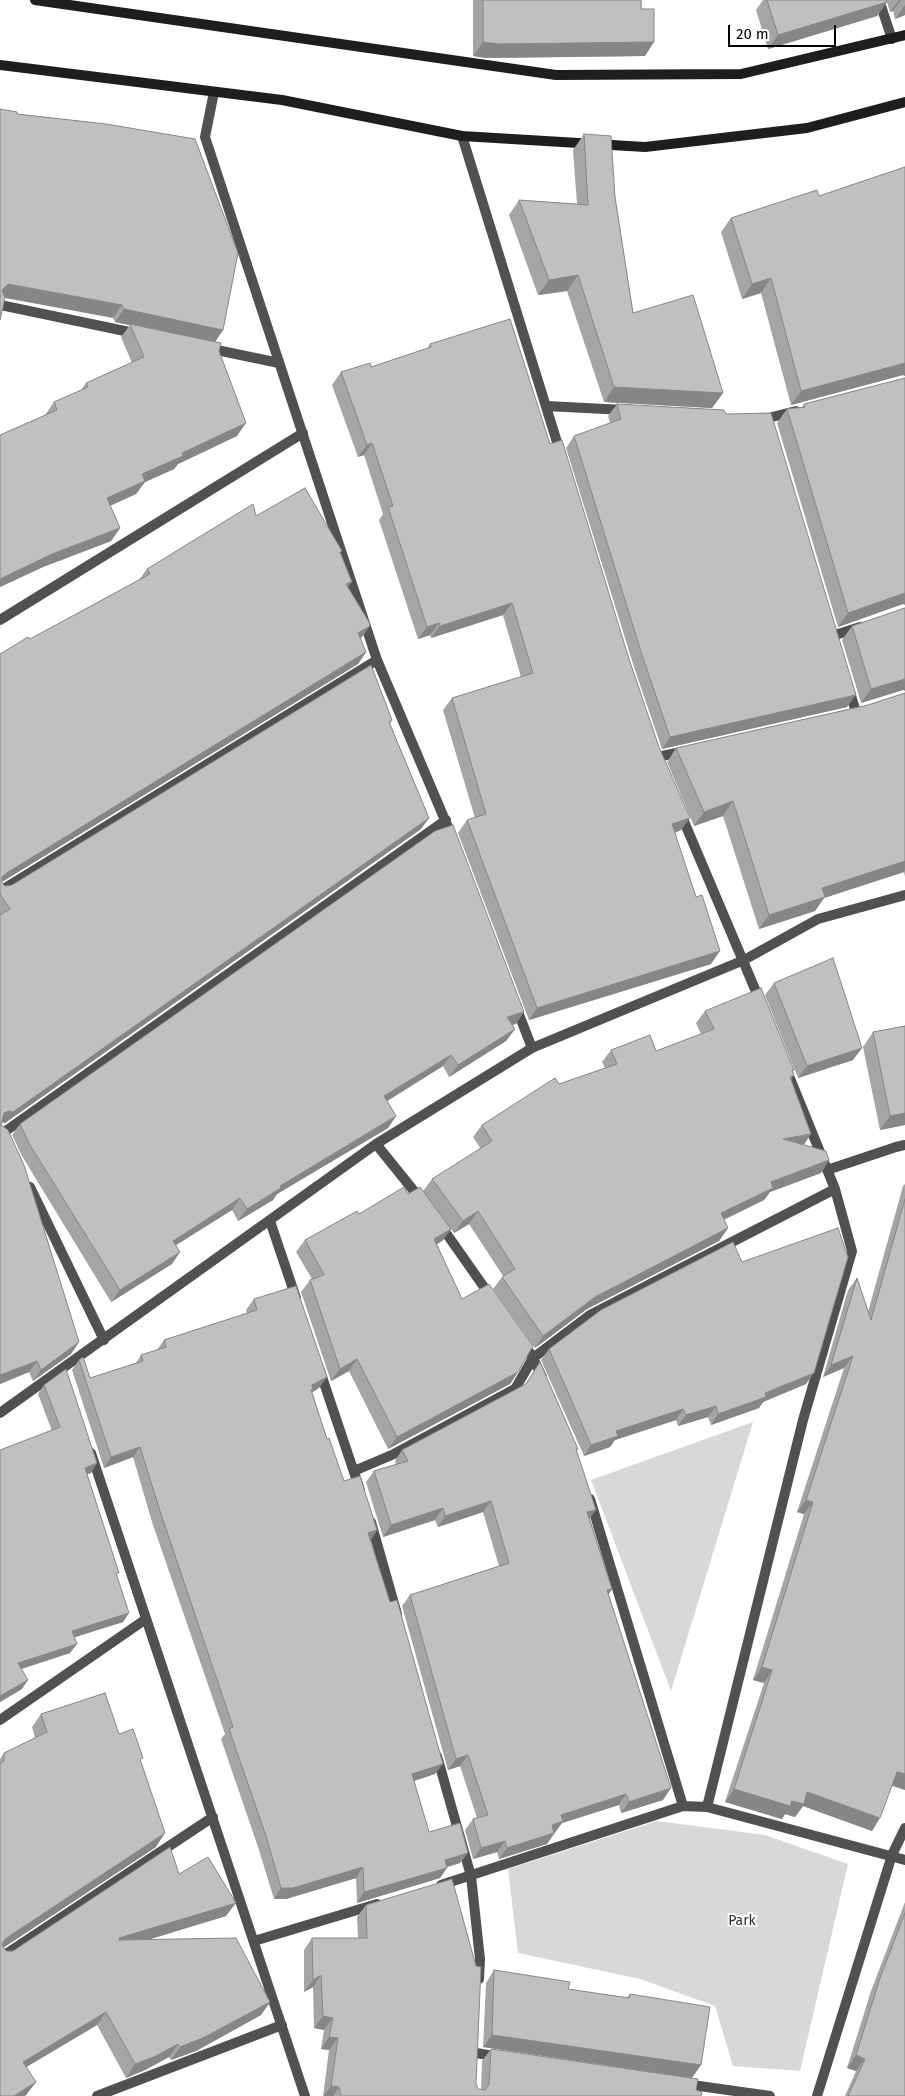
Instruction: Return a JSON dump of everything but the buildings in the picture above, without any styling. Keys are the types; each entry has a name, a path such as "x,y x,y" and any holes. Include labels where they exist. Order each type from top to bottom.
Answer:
{"main road":[{"path":"35,0 556,76 741,74 905,35"},
{"path":"0,65 282,100 462,136 645,147 807,128 905,102"}],"street":[{"path":"879,0 892,38"},
{"path":"214,92 204,138 378,660 457,847"},
{"path":"462,136 563,462"},
{"path":"0,305 154,337"},
{"path":"192,345 279,363"},
{"path":"546,406 632,411"},
{"path":"748,417 769,423 804,408"},
{"path":"0,620 303,432"},
{"path":"832,636 869,624"},
{"path":"0,891 378,660"},
{"path":"844,674 856,712"},
{"path":"657,757 695,748"},
{"path":"676,801 744,960 765,1015"},
{"path":"3,1135 446,820"},
{"path":"0,1413 65,1373 104,1340 376,1144 532,1048 744,960 818,919 905,895"},
{"path":"511,993 532,1048"},
{"path":"707,1807 803,1420 852,1251 835,1188 826,1170 783,1060"},
{"path":"376,1144 430,1211 495,1302"},
{"path":"826,1170 905,1145"},
{"path":"24,1176 104,1340"},
{"path":"354,1471 394,1454 515,1389 533,1358 590,1315 835,1188"},
{"path":"270,1221 298,1304"},
{"path":"517,1334 533,1358 545,1385"},
{"path":"316,1360 363,1498"},
{"path":"88,1443 306,2096"},
{"path":"586,1484 683,1806"},
{"path":"370,1516 399,1620"},
{"path":"0,1720 146,1618"},
{"path":"434,1743 471,1876 480,1959 479,1987"},
{"path":"433,1887 683,1806 707,1807 905,1860"},
{"path":"0,1958 213,1817"},
{"path":"817,2096 892,1855 905,1828"},
{"path":"254,1941 386,1902"},
{"path":"97,2096 282,2025"},
{"path":"476,2053 515,2059"},
{"path":"672,2082 770,2096"}],"green space":[{"path":"753,1422 671,1691 591,1480"},
{"name":"Park","path":"657,1821 765,1835 848,1864 800,2071 733,2066 715,2006 640,1979 518,1953 508,1869"}]}
